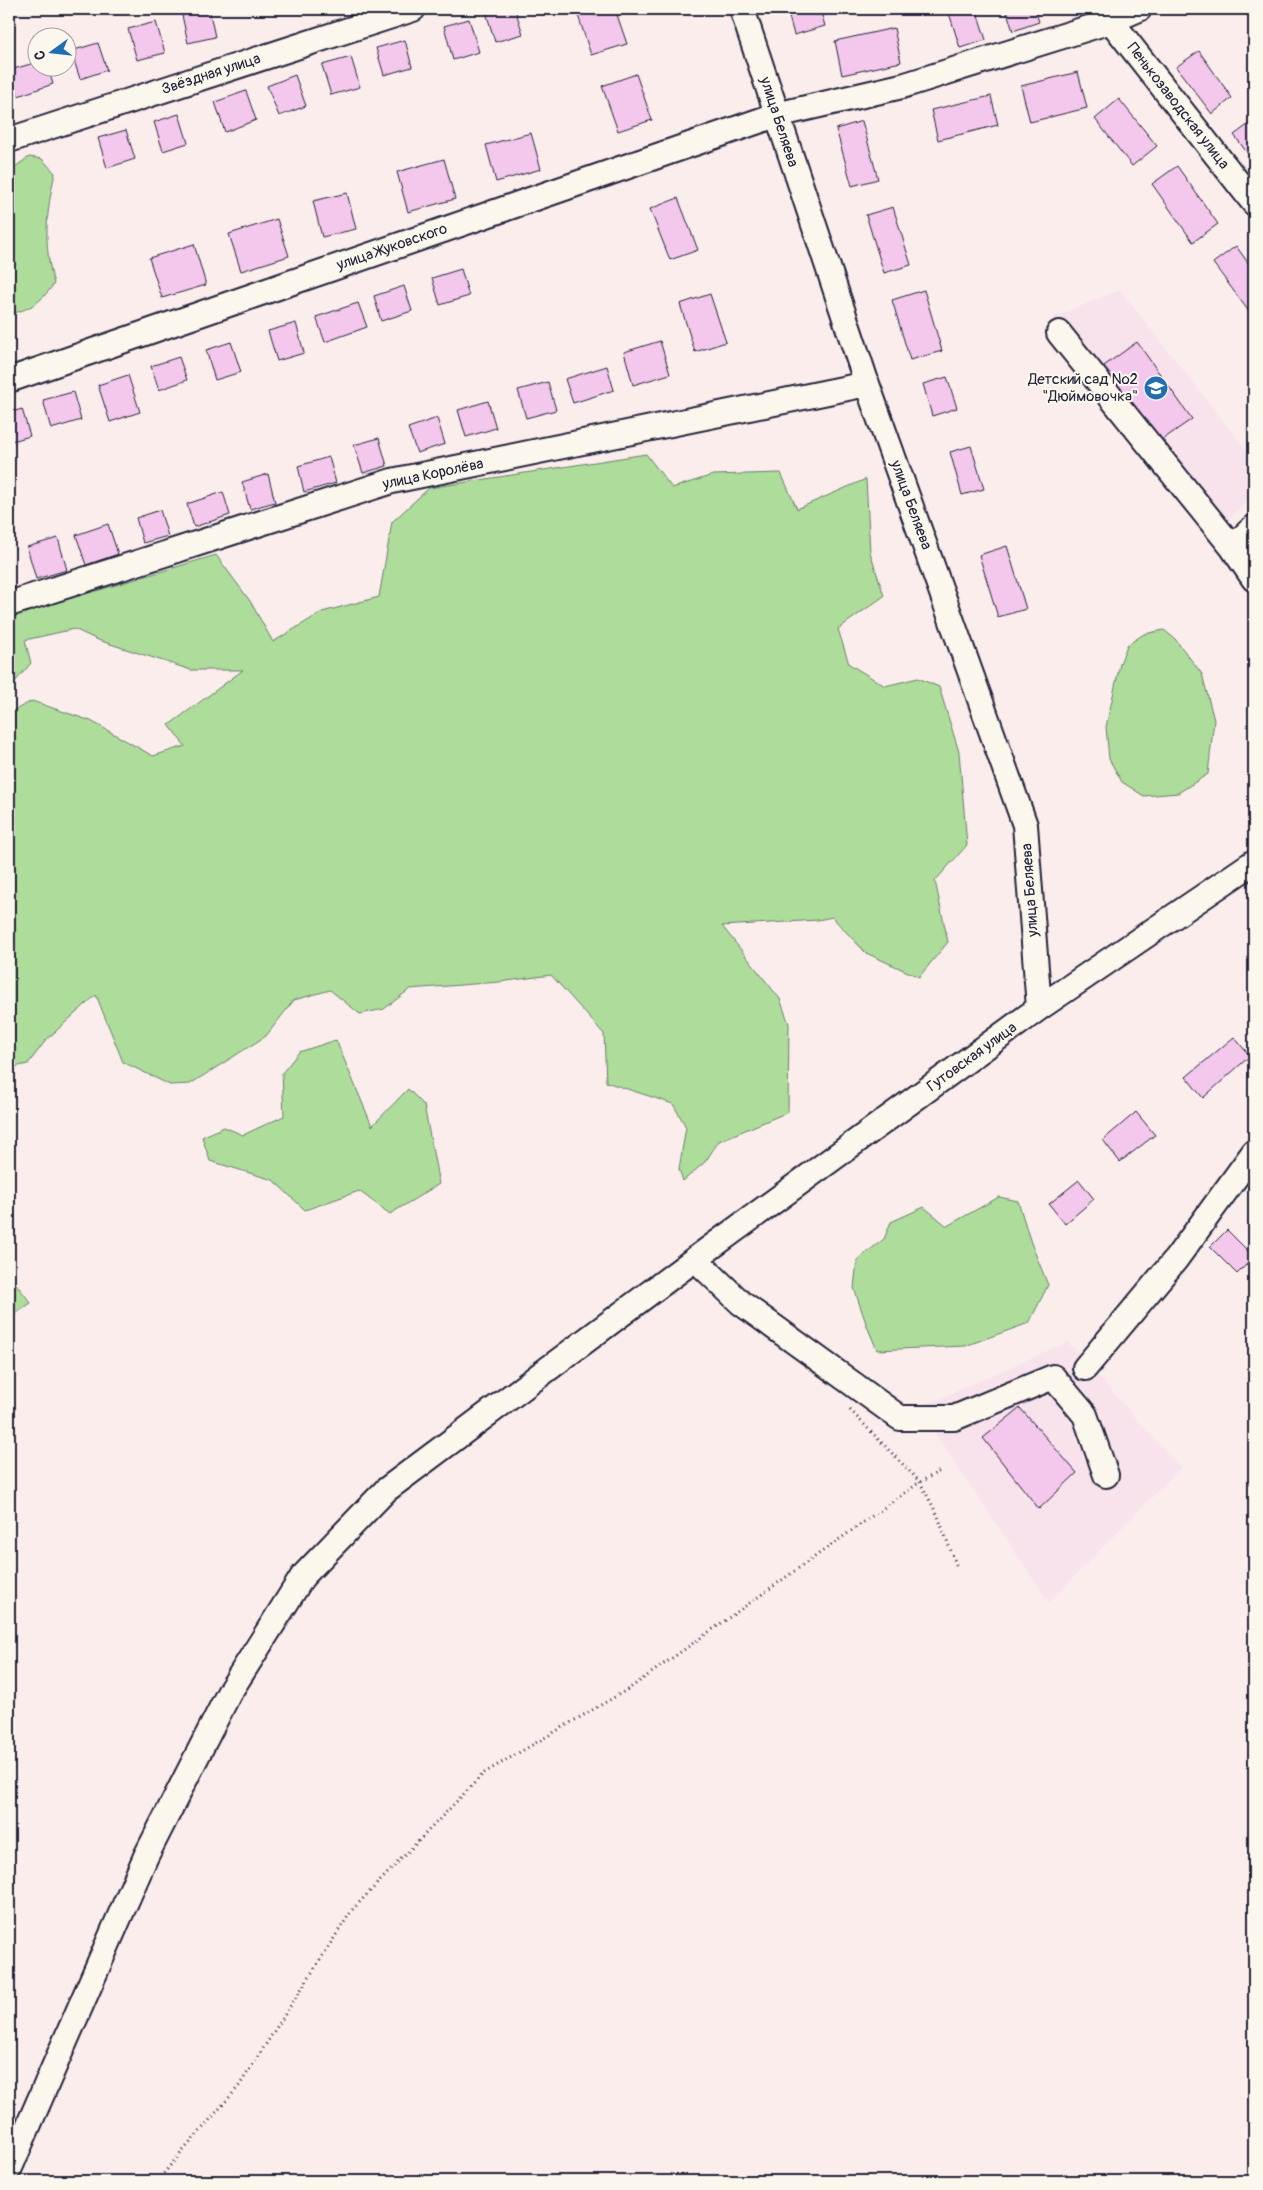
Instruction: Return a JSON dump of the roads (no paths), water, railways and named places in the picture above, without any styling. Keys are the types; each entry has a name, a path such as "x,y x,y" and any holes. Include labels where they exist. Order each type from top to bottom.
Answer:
{"street":[{"name":"Звёздная улица","path":"9,140 413,9"},
{"name":"улица Беляева","path":"742,9 867,384 1025,825 1039,1008"},
{"name":"улица Жуковского","path":"9,380 776,115 902,86 1108,15 1139,9"},
{"name":"Пенькозаводская улица","path":"1108,15 1254,203"},
{"path":"1060,333 1232,547 1254,578"},
{"name":"улица Королёва","path":"9,604 392,481 867,384"},
{"path":"1232,547 1254,527"},
{"name":"Гутовская улица","path":"9,2170 146,1856 228,1693 303,1576 386,1490 695,1259 1039,1008 1254,862"},
{"path":"1085,1368 1176,1259 1254,1152"},
{"path":"695,1259 741,1303 900,1418 954,1418 1053,1377 1085,1415 1106,1475"}],"place":[{"name":"Детский сад №2 \"Дюймовочка\"","path":"1156,388"}]}
